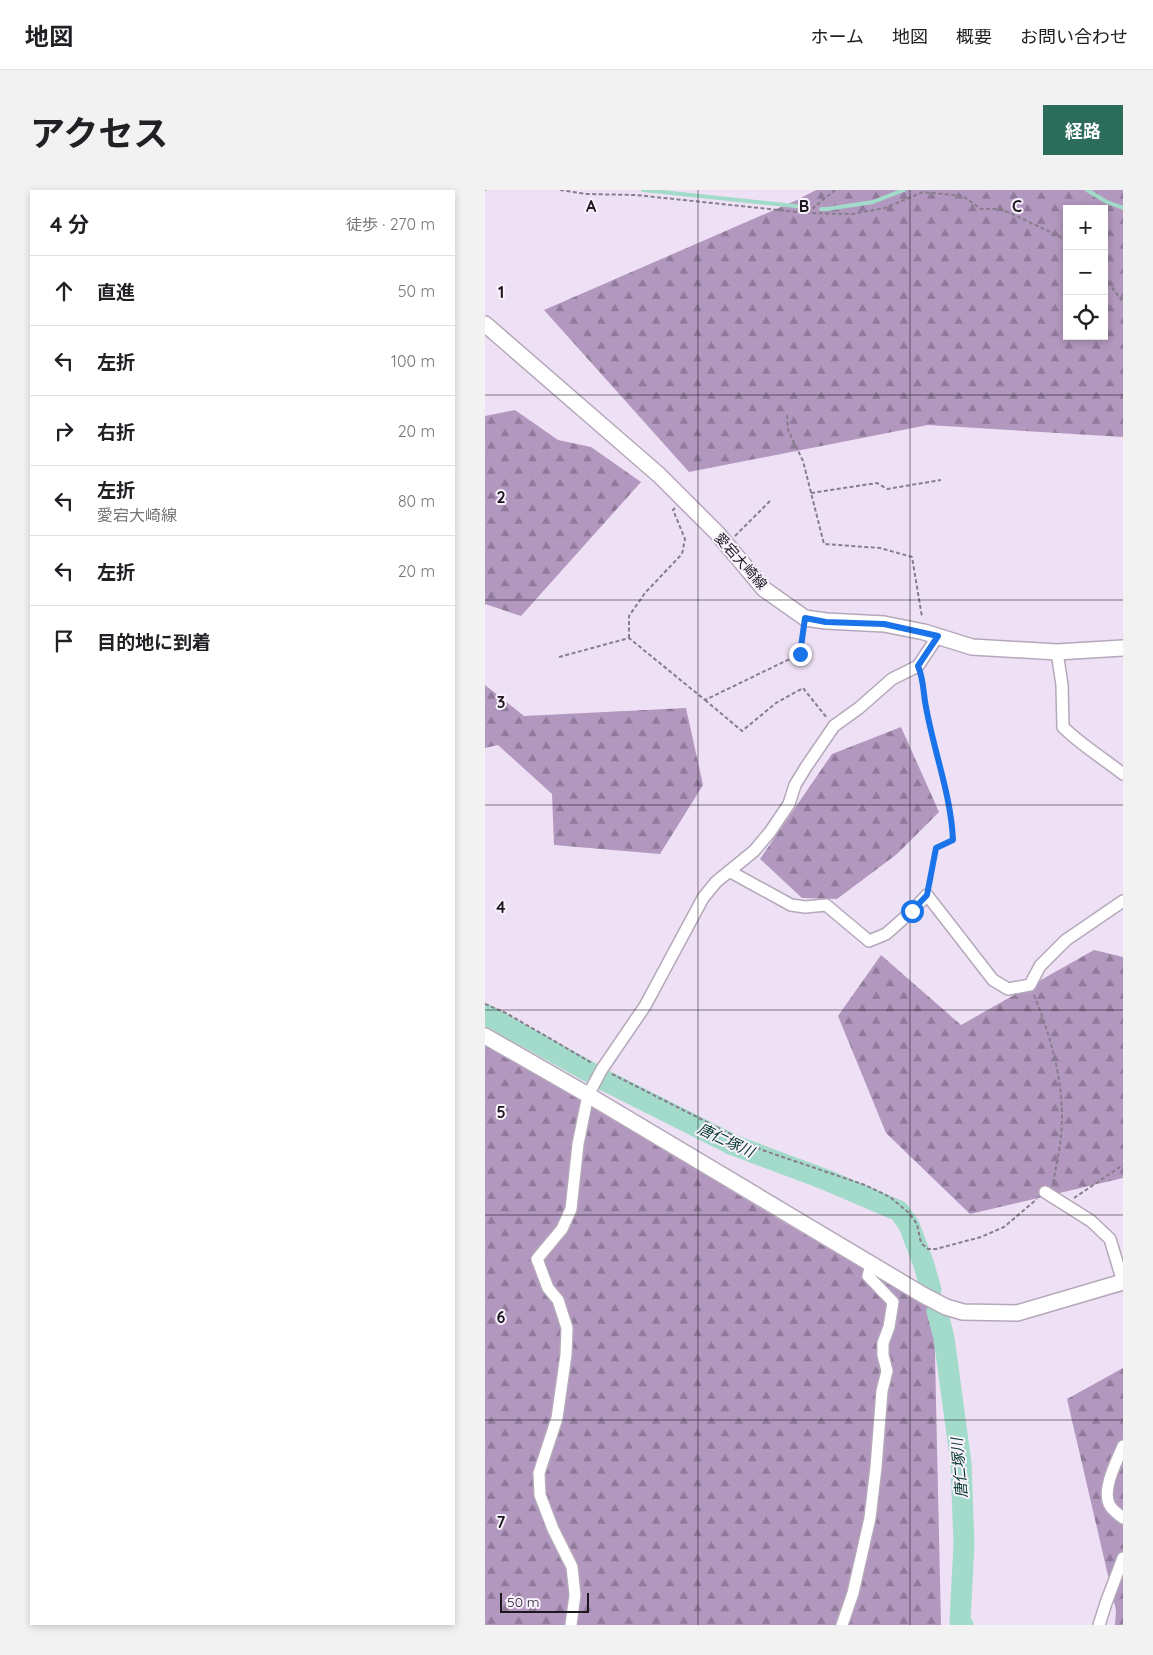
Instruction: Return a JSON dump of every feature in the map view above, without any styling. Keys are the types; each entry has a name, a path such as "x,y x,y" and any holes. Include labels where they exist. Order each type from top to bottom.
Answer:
{"street":[{"name":"愛宕大崎線","path":"485,324 684,499 727,545 764,589 805,618 826,622 884,624 931,634 972,647 1057,652 1123,648"},
{"path":"571,1625 575,1594 573,1567 553,1529 540,1495 539,1473 557,1418 567,1328 558,1300 548,1288 537,1259 562,1229 571,1209 578,1144 588,1095 602,1069 645,1006 703,898 712,886 754,851 770,832 789,804 795,785 834,726 859,708 892,679 918,666 931,634"},
{"path":"1057,652 1062,685 1063,728 1076,740 1097,753 1123,774"},
{"path":"729,872 791,906 805,908 826,905 869,941 886,934 927,895 993,980 1008,989 1029,985 1040,966 1066,940 1123,901"},
{"path":"485,1036 588,1095 871,1265 923,1295 947,1307 963,1312 1017,1313 1123,1282 1110,1239 1091,1221 1045,1192"},
{"path":"842,1625 853,1593 870,1518 882,1391 887,1371 883,1355 883,1343 889,1327 893,1302 868,1276 871,1265"},
{"path":"1123,1446 1108,1485 1108,1492 1109,1504 1123,1518"},
{"path":"1099,1625 1105,1603 1123,1558"}],"path":[{"path":"560,190 586,194 637,195 807,213 852,214 885,208 923,192 963,196 981,209 1000,209 1063,239"},
{"path":"807,213 835,190"},
{"path":"1108,283 1123,302"},
{"path":"787,415 788,430 803,461 824,544 880,548 912,558 931,634"},
{"path":"811,494 877,482 887,489 941,480"},
{"path":"629,638 629,616 645,593 682,554 685,540 673,510 684,499"},
{"path":"727,545 770,500"},
{"path":"705,700 800,654 805,618"},
{"path":"559,657 629,638"},
{"path":"629,638 742,731 776,703 803,688 834,726"},
{"path":"918,666 923,678 925,706 952,819 953,833 953,840 936,848 927,895"},
{"path":"485,1004 506,1013 602,1069 762,1150 865,1185 890,1197 909,1213 917,1224 921,1243 928,1249 936,1249 981,1237 1004,1227 1045,1192 1051,1194 1062,1120 1061,1088 1056,1061 1044,1019 1029,985"},
{"path":"1064,1204 1123,1165"}],"green space":[{"path":"816,190 1123,190 1123,437 928,425 689,472 544,310"},
{"path":"515,410 558,440 591,447 641,482 521,616 485,604 485,416"},
{"path":"485,685 524,716 686,708 703,785 660,854 554,845 552,794 498,745 485,748"},
{"path":"901,727 939,812 897,854 837,899 802,898 760,859 832,754"},
{"path":"1094,950 1123,957 1123,1178 970,1214 886,1133 838,1016 881,955 961,1025"},
{"path":"485,1045 577,1097 773,1216 934,1310 941,1625 485,1625"},
{"path":"1123,1368 1123,1625 1115,1625 1116,1610 1067,1399"}],"waterway":[{"path":"643,190 804,207"},
{"path":"821,209 873,202 904,190"},
{"path":"1087,190 1107,202 1123,208"},
{"name":"唐仁塚川","path":"485,1014 604,1080 733,1145 824,1179 899,1211 909,1225 931,1290"},
{"name":"唐仁塚川","path":"937,1311 944,1338 961,1463 964,1544 960,1621 963,1625"}],"route":[{"path":"800,654 805,618 826,622 884,624 938,636 918,666 923,678 925,706 952,819 953,840 936,848 927,895 912,911"}]}
